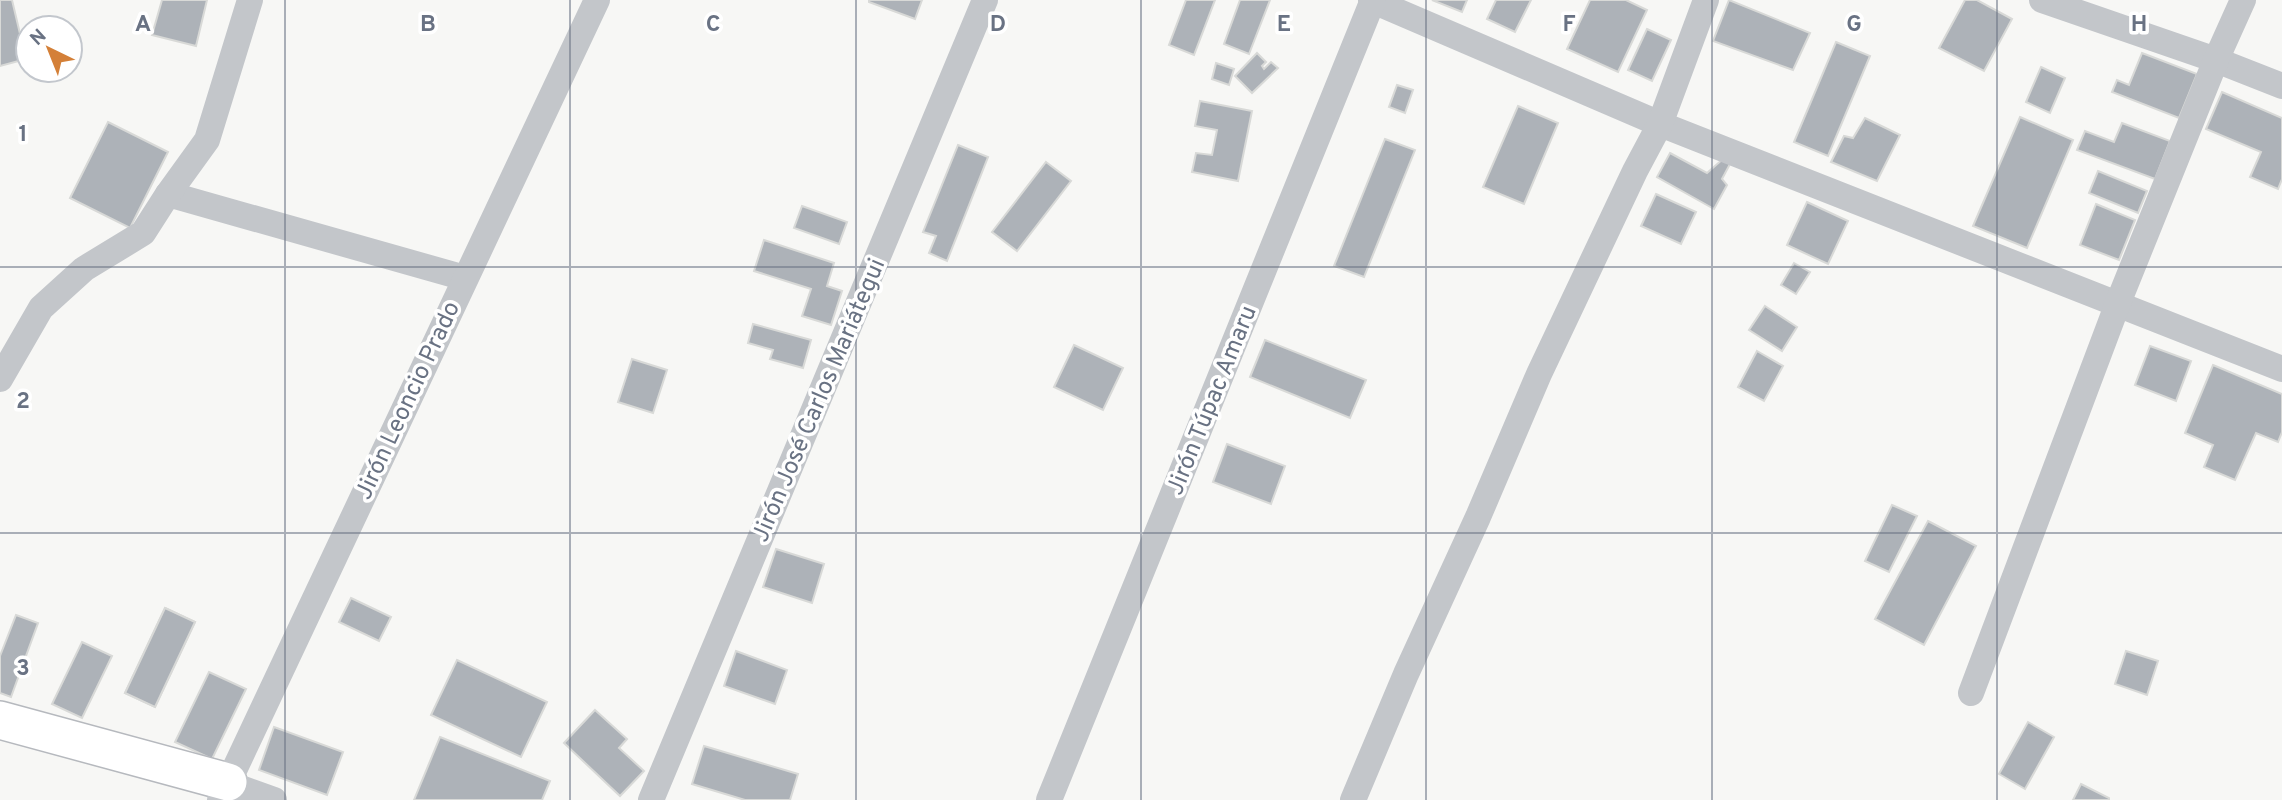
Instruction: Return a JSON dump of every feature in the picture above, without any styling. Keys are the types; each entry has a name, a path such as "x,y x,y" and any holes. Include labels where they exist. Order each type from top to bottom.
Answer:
{"street":[{"path":"0,379 41,308 84,269 142,233 207,140 250,0"},
{"name":"Jirón Leoncio Prado","path":"224,791 597,0"},
{"name":"Jirón José Carlos Mariátegui","path":"651,800 985,0"},
{"path":"1372,0 1660,124 2282,369"},
{"name":"Jirón Túpac Amaru","path":"1049,800 1372,0"},
{"path":"1353,800 1539,374 1660,124 1706,0"},
{"path":"2042,0 2216,60 2282,86"},
{"path":"1971,694 2118,303 2243,0"},
{"path":"167,194 465,278"},
{"path":"4,721 107,749 224,791 274,800"}],"building":[{"path":"0,0 12,0 15,14 14,62 0,66"},
{"path":"162,0 207,0 196,46 152,35"},
{"path":"869,0 922,0 915,19"},
{"path":"1186,0 1215,0 1194,55 1169,45"},
{"path":"1240,0 1270,0 1249,54 1224,44"},
{"path":"1432,0 1467,0 1462,12"},
{"path":"1496,0 1531,0 1515,32 1487,19"},
{"path":"1590,0 1626,0 1647,10 1618,72 1567,49"},
{"path":"1729,0 1810,33 1793,70 1713,41"},
{"path":"1965,0 1977,0 2012,19 1984,71 1939,48"},
{"path":"1647,29 1671,40 1652,81 1628,70"},
{"path":"1836,42 1870,56 1828,156 1794,142"},
{"path":"1257,53 1266,62 1262,66 1264,69 1271,62 1278,68 1252,93 1235,76"},
{"path":"2142,53 2197,74 2179,118 2112,92 2117,80 2129,85"},
{"path":"1216,63 1234,69 1229,85 1212,79"},
{"path":"2041,67 2065,78 2050,113 2026,102"},
{"path":"1397,85 1413,90 1405,113 1389,107"},
{"path":"2222,92 2282,118 2282,179 2278,189 2250,177 2261,152 2206,129"},
{"path":"1200,101 1252,111 1238,181 1192,172 1196,153 1212,155 1217,130 1195,126"},
{"path":"1518,106 1558,123 1524,204 1483,187"},
{"path":"2020,117 2073,140 2027,248 1973,226"},
{"path":"1865,118 1900,135 1877,181 1831,162 1844,136 1853,138"},
{"path":"108,122 168,152 130,228 70,198"},
{"path":"2122,123 2170,141 2155,179 2077,150 2085,131 2114,142"},
{"path":"1385,139 1415,150 1364,277 1334,266"},
{"path":"958,145 988,157 947,261 929,253 936,236 923,232"},
{"path":"1670,153 1707,173 1724,158 1730,164 1722,179 1727,185 1714,209 1657,177"},
{"path":"1046,162 1071,181 1017,251 992,232"},
{"path":"2098,171 2147,191 2138,213 2089,193"},
{"path":"1656,194 1696,212 1681,244 1641,226"},
{"path":"1807,202 1848,221 1828,264 1787,245"},
{"path":"2096,204 2135,220 2119,260 2080,245"},
{"path":"802,206 847,222 839,244 794,228"},
{"path":"764,240 834,263 827,286 842,291 831,325 802,316 811,289 754,271"},
{"path":"1794,263 1810,272 1796,294 1781,285"},
{"path":"1765,306 1797,327 1782,351 1749,330"},
{"path":"753,324 811,340 803,368 770,359 773,350 748,343"},
{"path":"1265,340 1366,380 1350,418 1250,377"},
{"path":"1074,345 1123,368 1103,410 1054,387"},
{"path":"2150,346 2191,361 2176,401 2135,385"},
{"path":"1757,351 1783,366 1764,401 1738,387"},
{"path":"632,359 667,370 653,413 618,402"},
{"path":"2213,365 2282,394 2282,432 2278,442 2256,433 2235,480 2204,467 2213,445 2185,433"},
{"path":"1227,444 1285,466 1271,504 1213,482"},
{"path":"1892,505 1917,516 1889,572 1865,561"},
{"path":"1928,521 1976,546 1924,645 1875,619"},
{"path":"776,549 824,564 812,603 763,587"},
{"path":"351,598 391,617 379,641 339,622"},
{"path":"165,608 195,622 155,707 125,693"},
{"path":"165,608 195,622 155,707 125,693"},
{"path":"16,615 38,623 11,697 0,693 0,656"},
{"path":"82,642 112,656 82,718 52,704"},
{"path":"736,651 787,670 775,704 724,686"},
{"path":"2126,651 2158,661 2147,695 2115,684"},
{"path":"457,660 547,702 521,757 431,715"},
{"path":"209,672 246,689 212,759 175,742"},
{"path":"595,710 627,739 619,748 644,771 620,796 564,743"},
{"path":"2028,722 2054,737 2025,789 1999,774"},
{"path":"274,727 343,752 327,795 259,770"},
{"path":"440,737 550,781 542,800 414,800"},
{"path":"704,746 798,774 790,800 745,800 692,784"},
{"path":"2081,784 2109,798 2109,800 2073,800"}]}
